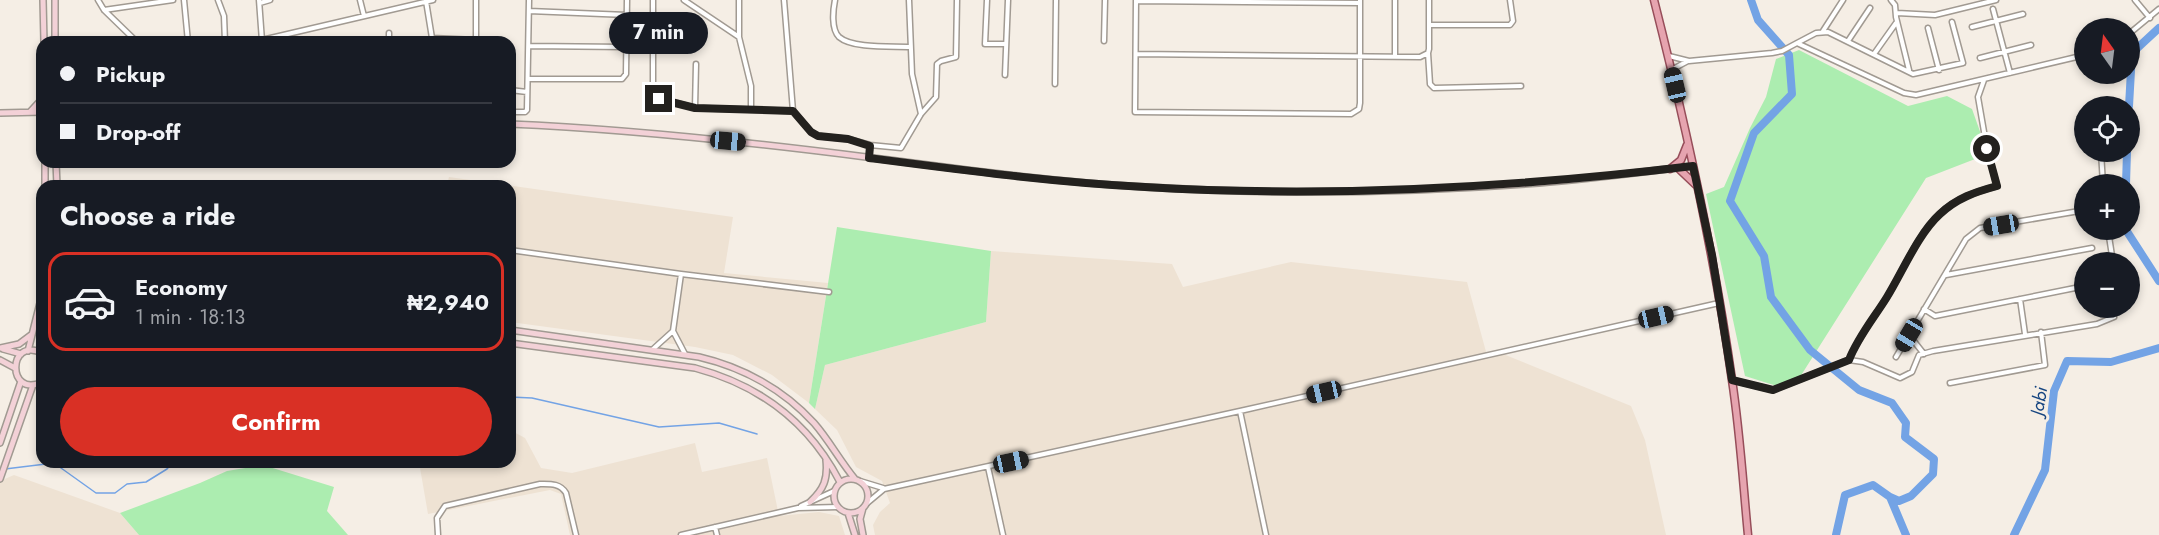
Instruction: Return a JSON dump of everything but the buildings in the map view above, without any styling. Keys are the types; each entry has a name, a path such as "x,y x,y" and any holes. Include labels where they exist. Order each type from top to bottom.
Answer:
{"main road":[{"path":"1654,0 1698,187 1720,303 1732,380 1748,535"},
{"path":"1688,142 1681,160 1674,168 1698,187"}],"street":[{"path":"43,0 44,36"},
{"path":"55,0 55,36"},
{"path":"98,0 104,10 131,36"},
{"path":"104,10 173,0"},
{"path":"184,0 187,36"},
{"path":"218,0 224,16 225,36"},
{"path":"262,36 260,1 270,0"},
{"path":"360,0 364,16"},
{"path":"282,36 433,0"},
{"path":"476,0 476,36"},
{"path":"516,112 526,112 529,0"},
{"path":"528,79 622,79 626,74 627,0"},
{"path":"653,0 654,93 659,99 695,108 793,111"},
{"path":"684,0 739,37"},
{"path":"739,0 739,37 751,86 751,110"},
{"path":"779,0 784,1 793,111 811,132 818,136 848,139 870,146 902,148 921,114 936,97 937,64 956,57 957,0"},
{"path":"835,0 835,30 838,36 856,44 910,47"},
{"path":"909,0 913,85 921,114"},
{"path":"987,0 985,44 1006,44"},
{"path":"1005,75 1008,0"},
{"path":"1055,84 1056,0"},
{"path":"1104,41 1105,0"},
{"path":"1136,0 1360,2 1359,109 1351,114 1135,112 1136,0"},
{"path":"1395,0 1395,56"},
{"path":"1429,0 1428,53 1430,84 1434,88 1521,86"},
{"path":"1430,25 1510,25 1513,21 1510,0"},
{"path":"1824,32 1826,25 1843,0"},
{"path":"1891,0 1895,5 1909,71"},
{"path":"1897,13 1935,15 1996,0"},
{"path":"2135,0 2150,18"},
{"path":"426,1 432,36"},
{"path":"1848,41 1870,8"},
{"path":"1993,9 2010,73"},
{"path":"2140,26 2159,9"},
{"path":"529,11 627,15"},
{"path":"1972,27 2024,14"},
{"path":"1874,54 1897,22"},
{"path":"1668,56 1689,61 1782,51 1816,33 1824,32 1834,34 1917,75 1961,64 1964,61 1952,22"},
{"path":"1928,28 1939,70"},
{"path":"1794,44 1909,94 1923,94 2074,58"},
{"path":"1980,58 2031,45"},
{"path":"529,46 625,47"},
{"path":"1136,54 1420,57 1428,53"},
{"path":"1671,70 1689,61"},
{"path":"695,108 696,64"},
{"path":"1847,361 1919,242 1938,215 1964,196 1997,186 1987,149 1978,97 1984,80"},
{"path":"516,91 528,92"},
{"path":"30,112 36,106"},
{"path":"0,113 36,112"},
{"path":"516,124 630,131 750,143 1038,178 1143,187 1234,191 1472,187 1541,183 1693,166"},
{"path":"869,158 870,146"},
{"path":"1896,357 1966,239 1980,228 2074,212"},
{"path":"1945,275 2092,248"},
{"path":"516,251 830,292"},
{"path":"681,274 673,331 686,355"},
{"path":"1924,309 1935,316 2074,288"},
{"path":"2020,299 2025,334"},
{"path":"834,491 834,502 838,507 848,513 854,513 884,489 1720,303"},
{"path":"1732,380 1773,390 1847,361 1863,362 1900,378 1912,372 1920,356 1933,351 2025,334 2097,324 2112,318"},
{"path":"28,351 36,322"},
{"path":"0,348 22,343 34,331"},
{"path":"516,331 686,355 723,363 749,374 775,390 813,423 867,489 868,499 860,519 863,535"},
{"path":"652,350 673,331"},
{"path":"1950,383 2045,365 2041,332"},
{"path":"1909,335 1924,354"},
{"path":"516,344 695,368 740,383 786,413 826,458 840,482"},
{"path":"0,348 21,354"},
{"path":"0,443 21,381 15,368 16,360 21,354 36,351"},
{"path":"0,360 15,368"},
{"path":"21,381 36,384"},
{"path":"0,479 33,385"},
{"path":"1240,411 1266,535"},
{"path":"810,502 820,492 826,480 826,458"},
{"path":"988,467 1003,535"},
{"path":"798,508 834,491 840,482 850,478 884,489"},
{"path":"438,535 437,518 445,506 540,484 553,484 564,489 566,493 576,535"},
{"path":"681,535 798,508 838,507"},
{"path":"848,513 855,535"},
{"path":"715,527 717,535"}],"shaded area":[{"path":"449,177 470,180 448,180"},
{"path":"516,186 733,217 724,273 828,283 809,403 772,375 733,355 695,347 516,323"},
{"path":"991,251 1172,264 1183,287 1291,262 1467,282 1488,359 1503,354 1631,406 1645,440 1666,535 875,535 873,525 880,512 890,503 882,481 856,467 837,430 815,409 825,365 986,322"},
{"path":"516,433 525,438 541,468 572,473 695,443 702,472 767,458 779,516 819,512 839,516 845,535 570,535 561,494 550,490 428,514 420,468 516,468"},
{"path":"14,475 120,513 139,535 0,535 0,481"}],"green space":[{"path":"1799,50 1908,106 1947,96 1972,109 1988,154 1926,178 1800,377 1780,387 1745,376 1706,194 1724,187 1766,97 1776,59"},
{"path":"837,227 991,251 986,322 825,365 815,409 809,403"},
{"path":"245,468 273,468 334,487 327,511 348,535 139,535 120,513 227,471"}],"waterway":[{"path":"1751,0 1758,20 1789,55 1792,94 1754,133 1730,201 1764,256 1771,297 1810,350 1859,390 1892,403 1906,423 1905,437 1934,459 1933,474 1911,496 1899,501 1890,497"},
{"name":"Jabi","path":"2130,96 2132,53 2159,28"},
{"name":"Jabi","path":"2126,174 2127,162"},
{"name":"Jabi","path":"2132,240 2159,281"},
{"name":"Jabi","path":"2014,535 2045,470 2054,391 2067,361 2111,362 2159,348"},
{"path":"516,397 532,398 659,427 719,423 757,434"},
{"path":"5,469 36,465"},
{"path":"61,468 96,493 115,493 127,484 146,482 168,468"},
{"name":"Jabi","path":"1836,535 1845,495 1873,485 1890,497 1906,535"}],"route":[{"path":"659,99 695,108 793,111 811,132 818,136 848,139 870,146 869,158 1038,178 1143,187 1234,191 1341,191 1472,187 1541,183 1693,166 1712,255 1732,380 1773,390 1849,360 1854,347 1938,215 1964,196 1997,186 1987,149"}]}
